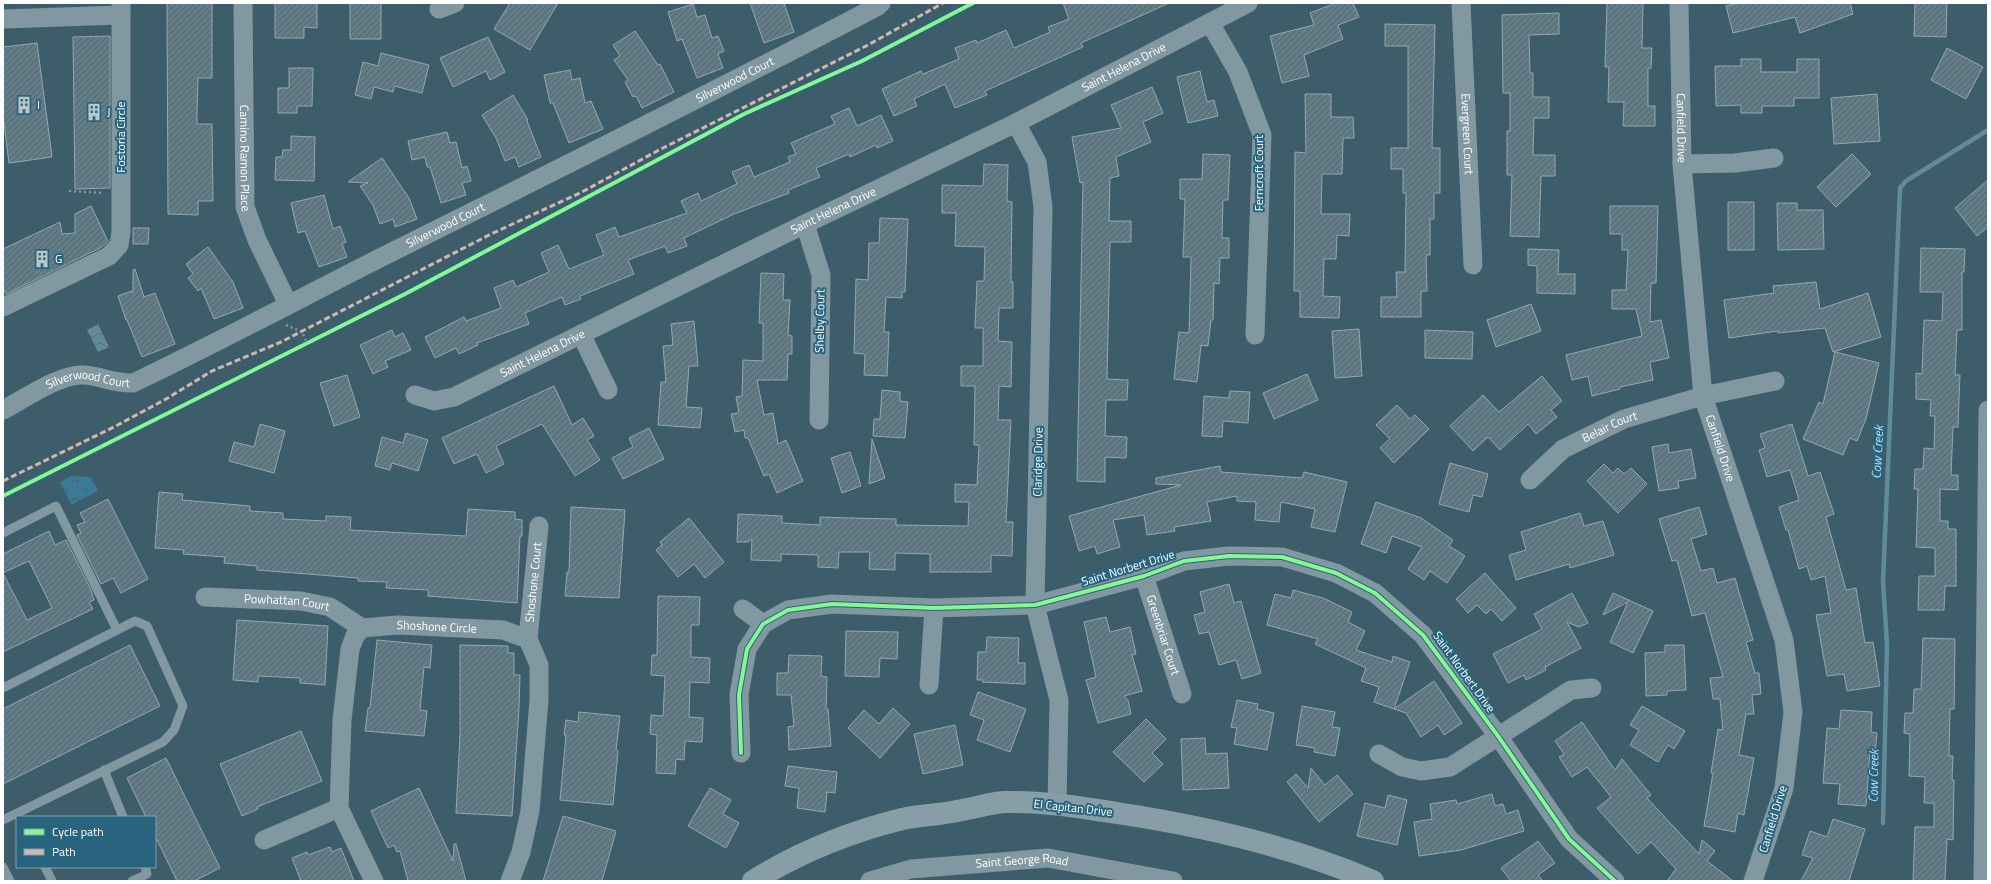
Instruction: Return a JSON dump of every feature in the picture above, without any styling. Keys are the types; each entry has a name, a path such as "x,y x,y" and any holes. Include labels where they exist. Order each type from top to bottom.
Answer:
{"street":[{"name":"Camino Ramon Place","path":"243,3 245,207 257,240 288,304"},
{"name":"Silverwood Court","path":"3,410 59,381 73,376 84,375 121,384 133,383 202,350 288,304 748,74 878,6 881,3"},
{"name":"Saint Helena Drive","path":"415,396 434,401 454,397 805,224 1016,123 1248,3"},
{"name":"Evergreen Court","path":"1461,3 1473,266"},
{"name":"Canfield Drive","path":"1679,3 1682,164 1703,396 1784,640 1793,712 1784,788 1753,881"},
{"name":"Fostoria Circle","path":"3,19 121,9 121,232 119,245 109,256 3,307"},
{"name":"Ferncroft Court","path":"1210,24 1238,72 1262,135 1255,335"},
{"name":"Claridge Drive","path":"1016,123 1037,162 1043,207 1035,605 1059,700 1057,804"},
{"path":"1682,164 1735,163 1774,158"},
{"name":"Shelby Court","path":"805,224 821,275 819,420"},
{"path":"581,334 608,390"},
{"name":"Belair Court","path":"1530,480 1563,449 1617,422 1703,396 1775,381"},
{"path":"1983,881 1986,827 1988,410"},
{"name":"Shoshone Court","path":"528,639 539,526"},
{"name":"Saint Norbert Drive","path":"741,753 738,695 747,649 763,624 788,610 832,604 934,608 1035,605 1144,576 1184,561 1229,556 1282,557 1336,573 1375,593 1423,635 1498,736 1569,839 1615,881"},
{"name":"Greenbriar Court","path":"1144,576 1182,694"},
{"name":"Powhattan Court","path":"205,597 301,601 330,607 362,628"},
{"path":"929,685 934,608"},
{"path":"743,609 763,624"},
{"name":"Shoshone Circle","path":"362,628 398,625 503,630 528,639"},
{"path":"362,628 355,636 350,649 342,720 339,808 374,881"},
{"path":"510,881 521,852 530,811 539,665 528,639"},
{"path":"1379,754 1402,767 1421,772 1450,767 1571,690 1592,688"},
{"name":"El Capitan Drive","path":"753,881 811,851 858,832 903,819 956,812 1002,802 1057,804 1143,817 1255,842 1313,859 1373,881"},
{"path":"264,840 339,808"},
{"name":"Saint George Road","path":"870,881 911,869 1048,858 1174,881"}],"lane":[{"path":"3,533 56,506 118,630"},
{"path":"3,688 135,621 147,626 183,706 174,730 163,742 104,770 20,815"},
{"path":"104,770 124,816"},
{"path":"3,820 16,816"},
{"path":"3,867 10,881"},
{"path":"46,868 52,881"},
{"path":"132,881 148,874 145,868"}],"path":[{"path":"69,191 95,194"},
{"path":"302,332 307,343"},
{"path":"300,347 314,340"}],"green space":[{"path":"71,476 91,477 98,491 71,505 60,482"}],"water":[{"path":"98,324 109,347 98,352 87,330"}],"building":[{"path":"167,3 212,3 212,78 198,78 197,124 212,124 213,201 198,201 198,215 168,214"},
{"path":"275,3 317,3 317,28 304,27 304,38 275,38"},
{"path":"350,3 381,3 381,39 350,39"},
{"path":"510,3 558,3 530,50 494,29"},
{"path":"750,3 784,3 794,32 764,43"},
{"path":"1063,3 1169,3 1081,43 1083,47 985,91 987,95 955,108 945,84 914,99 917,106 894,116 882,89 921,71 923,74 959,59 955,48 976,40 977,43 1006,30 1014,48 1050,32 1048,27 1069,19"},
{"path":"1336,3 1353,3 1359,17 1338,25 1343,39 1304,55 1309,76 1282,83 1270,36 1314,25 1310,13"},
{"path":"1607,3 1643,3 1642,48 1652,48 1651,68 1648,68 1648,106 1655,106 1655,126 1623,126 1624,102 1608,102 1609,67 1605,67"},
{"path":"1739,3 1850,3 1853,14 1800,33 1795,17 1733,33 1726,6"},
{"path":"1915,3 1947,3 1946,37 1914,36"},
{"path":"693,4 697,17 705,15 712,38 718,36 724,51 718,54 723,68 697,78 682,39 677,41 668,12"},
{"path":"1559,13 1559,34 1529,35 1530,73 1533,73 1533,97 1549,97 1549,118 1534,118 1533,155 1555,155 1555,176 1541,176 1539,237 1510,236 1512,175 1507,175 1507,131 1510,131 1510,93 1503,93 1502,15"},
{"path":"1385,24 1435,25 1432,148 1440,148 1440,193 1434,193 1434,219 1430,219 1430,255 1426,255 1427,291 1421,291 1421,317 1381,317 1381,297 1397,297 1396,272 1405,272 1406,193 1403,193 1403,169 1391,169 1391,148 1408,148 1408,46 1385,46"},
{"path":"635,31 658,65 660,64 674,92 642,108 636,96 633,97 625,82 628,80 614,60 620,56 613,45"},
{"name":"J","path":"110,36 110,188 75,189 73,37"},
{"path":"488,37 505,72 490,80 486,71 453,87 440,58"},
{"name":"I","path":"37,43 52,157 9,163 3,114 3,47"},
{"path":"1947,48 1983,67 1966,99 1931,80"},
{"path":"381,53 429,65 422,93 394,86 393,92 374,87 371,99 355,95 363,62 378,66"},
{"path":"1741,59 1761,59 1761,72 1797,72 1797,59 1819,59 1819,98 1794,98 1794,106 1762,106 1762,113 1741,113 1741,105 1716,106 1715,66 1741,66"},
{"path":"289,68 313,68 312,106 297,106 297,113 278,113 278,88 289,88"},
{"path":"570,70 572,80 580,78 585,103 591,101 603,129 569,143 553,103 550,103 544,75"},
{"path":"1200,71 1207,102 1214,100 1218,116 1188,123 1177,77"},
{"path":"1152,87 1163,113 1143,122 1151,142 1116,157 1119,176 1110,178 1109,221 1131,221 1131,242 1110,242 1107,379 1128,380 1127,400 1106,400 1105,436 1127,437 1126,458 1105,457 1105,482 1077,481 1083,182 1080,183 1072,137 1121,128 1111,105"},
{"path":"1305,94 1331,94 1331,117 1353,117 1354,138 1343,138 1342,174 1322,174 1321,214 1350,214 1349,236 1337,235 1336,259 1324,259 1323,296 1340,297 1339,318 1300,317 1300,291 1294,291 1295,152 1306,153"},
{"path":"1877,94 1880,141 1834,144 1831,98"},
{"path":"513,95 528,120 527,121 541,157 519,167 515,157 505,161 496,138 482,115"},
{"path":"849,108 857,126 881,115 893,141 877,148 876,145 850,157 849,154 816,168 820,177 788,190 789,193 734,214 684,238 687,246 668,253 665,246 628,260 634,274 580,296 581,299 565,305 562,297 525,313 529,324 477,343 478,345 459,354 456,348 435,358 425,337 464,317 466,321 501,308 494,288 513,280 516,287 549,272 541,253 558,245 569,269 604,255 596,235 615,227 619,237 687,213 681,201 698,193 701,201 737,184 732,172 749,165 754,177 790,162 788,157 796,154 791,143 835,124 831,116"},
{"path":"447,132 450,143 456,142 462,168 467,166 471,181 462,183 466,195 441,203 430,167 427,167 425,157 412,160 408,141"},
{"path":"291,136 315,137 314,181 275,180 276,157 282,157 283,150 291,150"},
{"path":"1203,154 1230,155 1228,200 1223,200 1222,238 1229,238 1229,258 1220,258 1219,284 1214,283 1213,320 1211,320 1208,346 1201,345 1197,382 1174,379 1179,332 1189,333 1191,257 1183,257 1185,199 1180,199 1180,179 1202,179"},
{"path":"1852,154 1871,174 1836,207 1817,187"},
{"path":"382,158 409,198 417,219 395,227 393,219 380,224 373,205 360,186 368,183 348,182"},
{"path":"984,164 1008,165 1007,201 1012,202 1011,282 1013,282 1013,308 999,308 998,341 1012,342 1011,387 999,386 998,420 1011,420 1006,522 1013,522 1012,556 991,555 991,572 930,572 930,554 895,553 895,570 869,569 870,552 839,552 838,568 818,567 818,555 781,554 781,561 751,560 752,539 748,542 737,542 738,514 782,516 782,523 820,525 820,517 896,519 896,525 968,526 969,502 955,502 955,484 977,485 979,445 974,445 975,386 961,386 961,366 983,366 983,328 975,328 977,281 984,281 985,247 955,246 956,213 942,213 942,185 983,186"},
{"path":"1988,180 1988,227 1977,236 1955,208"},
{"path":"324,195 333,229 340,226 346,242 342,244 347,257 319,267 305,231 298,233 291,203"},
{"path":"1728,202 1754,202 1754,250 1728,250"},
{"path":"1777,203 1797,203 1797,210 1823,210 1824,249 1778,250"},
{"name":"G","path":"91,206 108,241 102,247 6,294 3,288 3,249 60,222 62,234 75,233 75,214"},
{"path":"1610,206 1658,206 1656,283 1651,283 1650,322 1661,320 1669,358 1650,362 1653,380 1620,387 1620,389 1592,396 1588,376 1572,380 1566,355 1642,336 1636,309 1612,309 1612,290 1626,290 1628,250 1622,250 1622,234 1610,234"},
{"path":"880,218 908,219 905,292 902,292 902,298 886,297 884,332 889,332 887,376 864,375 865,354 854,353 856,279 868,280 869,243 879,243"},
{"path":"133,228 149,228 148,244 133,244"},
{"path":"208,247 233,282 243,308 214,319 201,288 198,291 188,278 193,274 186,264"},
{"path":"1921,248 1965,249 1964,272 1962,272 1962,330 1957,330 1955,375 1960,375 1958,427 1953,427 1951,475 1958,475 1958,490 1940,489 1940,521 1948,521 1948,529 1956,529 1956,586 1945,586 1944,610 1918,610 1919,576 1935,576 1935,548 1916,547 1918,489 1914,489 1915,469 1923,469 1924,448 1934,449 1935,416 1930,416 1931,400 1916,399 1916,373 1922,374 1924,320 1942,321 1943,292 1920,292"},
{"path":"1528,249 1559,250 1558,274 1575,274 1575,294 1537,293 1537,266 1528,265"},
{"path":"135,269 144,297 155,293 175,344 142,357 126,320 118,296 132,291 133,293 133,270"},
{"path":"761,273 784,274 783,300 790,300 788,335 792,336 792,354 788,354 787,380 757,380 764,415 773,413 778,444 786,440 803,481 777,493 769,474 764,476 748,438 745,438 744,430 735,432 731,414 739,413 736,397 742,396 743,360 763,361 763,323 759,323"},
{"path":"1816,282 1820,309 1868,293 1881,337 1833,352 1825,328 1778,333 1778,331 1729,338 1724,300 1774,293 1773,286"},
{"path":"1531,304 1541,331 1496,347 1487,320"},
{"path":"694,321 698,366 689,366 686,407 702,408 700,428 658,425 661,382 666,382 663,346 673,345 671,324"},
{"path":"1359,329 1362,376 1335,378 1332,331"},
{"path":"392,330 395,337 403,333 411,350 385,361 388,367 373,374 360,345"},
{"path":"1425,330 1473,332 1472,359 1425,358"},
{"path":"1835,352 1879,363 1866,419 1857,441 1850,438 1843,455 1803,439 1819,402 1823,404"},
{"path":"1307,374 1318,400 1274,419 1263,393"},
{"path":"347,375 360,417 334,426 320,383"},
{"path":"1542,376 1562,401 1551,410 1557,417 1536,434 1528,424 1500,450 1488,437 1473,451 1450,426 1483,395 1499,412"},
{"path":"554,386 572,425 583,418 594,436 587,440 600,460 575,476 542,424 496,446 504,464 486,473 477,454 454,464 442,438"},
{"path":"882,390 900,392 900,401 908,402 905,438 873,436 874,419 880,419"},
{"path":"1230,391 1250,392 1248,423 1223,421 1222,437 1202,436 1204,396 1229,398"},
{"path":"1397,405 1410,419 1415,415 1429,429 1394,463 1380,448 1390,439 1376,425"},
{"path":"260,424 285,431 274,473 229,461 234,442 254,447"},
{"path":"1792,424 1808,476 1820,472 1834,514 1826,517 1846,590 1856,588 1865,643 1873,642 1880,686 1847,691 1844,674 1827,676 1816,615 1831,613 1825,576 1811,580 1807,566 1799,569 1788,530 1786,530 1779,507 1799,500 1790,470 1767,477 1759,450 1765,448 1760,434"},
{"path":"649,428 664,459 623,479 612,458 633,447 629,438"},
{"path":"406,433 428,440 418,471 392,463 390,470 375,466 382,437 403,443"},
{"path":"872,439 885,478 869,484"},
{"path":"1668,444 1669,453 1691,449 1696,478 1678,481 1679,488 1659,491 1652,447"},
{"path":"850,452 861,486 842,493 831,458"},
{"path":"1450,463 1488,474 1482,497 1473,495 1469,512 1439,504"},
{"path":"1604,464 1613,473 1618,468 1624,474 1631,468 1647,484 1618,513 1587,481"},
{"path":"1220,466 1221,472 1302,478 1304,472 1347,482 1335,532 1311,527 1315,509 1281,502 1279,522 1255,520 1256,502 1237,501 1237,496 1207,502 1211,521 1174,527 1175,531 1147,535 1144,515 1113,520 1120,547 1097,554 1095,546 1079,551 1069,516 1181,485 1156,484 1156,478"},
{"path":"159,492 183,494 182,500 250,506 250,511 283,513 283,519 326,521 326,516 351,517 350,530 466,536 468,509 515,512 515,519 522,520 517,603 428,596 428,590 386,588 387,582 358,581 358,578 257,570 257,566 224,563 225,557 183,554 184,550 155,548"},
{"path":"108,499 148,579 121,593 113,578 101,584 77,535 81,533 77,525 85,522 80,513"},
{"path":"1376,502 1421,518 1453,540 1449,546 1465,556 1447,583 1430,571 1424,580 1408,569 1422,547 1392,536 1386,553 1361,544"},
{"path":"571,507 625,510 619,598 565,596 567,572 569,572"},
{"path":"1699,507 1707,534 1691,539 1701,571 1713,568 1717,583 1735,578 1753,640 1746,642 1755,673 1759,673 1761,694 1752,695 1754,714 1746,714 1739,755 1754,758 1744,815 1738,813 1735,832 1704,826 1713,773 1711,773 1718,729 1723,730 1720,699 1713,699 1710,678 1723,677 1705,613 1692,616 1677,560 1672,561 1659,519"},
{"path":"1580,513 1584,526 1603,521 1614,555 1570,568 1569,564 1516,580 1509,555 1526,550 1521,532"},
{"path":"689,518 724,562 705,578 694,564 678,577 656,550 662,545 660,542"},
{"path":"49,531 55,545 66,540 91,590 94,600 89,602 93,609 3,652 3,573 3,554","holes":["29,561 52,608 27,620 3,573"]},
{"path":"1485,573 1516,608 1502,621 1491,609 1486,614 1477,605 1468,613 1456,599"},
{"path":"1229,584 1234,603 1241,601 1261,673 1242,679 1236,660 1219,665 1209,632 1199,634 1194,615 1205,612 1200,592"},
{"path":"1293,590 1323,598 1352,612 1348,622 1365,631 1356,650 1392,662 1393,656 1410,662 1394,709 1374,702 1379,687 1361,681 1366,668 1315,644 1318,639 1267,625 1275,594 1291,598"},
{"path":"1572,593 1588,623 1579,627 1567,622 1581,648 1545,667 1546,670 1526,680 1524,675 1508,683 1493,654 1542,629 1534,614"},
{"path":"1613,593 1653,611 1633,653 1610,642 1628,602 1603,615"},
{"path":"658,596 700,597 699,625 691,625 691,657 710,658 709,683 690,682 689,717 703,718 702,742 685,741 684,760 676,759 675,774 656,773 657,735 650,734 651,715 663,716 665,676 651,675 652,655 657,655"},
{"path":"1106,617 1110,632 1130,627 1136,654 1132,655 1142,691 1124,696 1128,700 1131,714 1098,723 1086,680 1096,677 1084,622"},
{"path":"237,620 328,626 325,685 300,683 300,678 258,676 258,682 233,680"},
{"path":"846,631 898,632 897,659 880,658 879,677 845,676"},
{"path":"987,637 1019,638 1018,663 1025,663 1025,684 982,682 983,680 977,680 978,652 986,652"},
{"path":"1923,638 1955,639 1954,709 1950,709 1949,756 1953,756 1953,840 1947,839 1945,881 1913,881 1915,827 1934,827 1934,803 1924,803 1925,777 1909,776 1910,734 1904,733 1905,713 1913,713 1914,689 1921,689"},
{"path":"377,640 432,645 430,668 424,667 420,710 427,711 424,736 365,731 368,708 370,708"},
{"path":"130,645 160,706 3,784 3,709"},
{"path":"460,645 508,646 508,653 514,653 514,675 520,675 512,816 456,813 460,734"},
{"path":"1665,645 1684,645 1686,690 1667,691 1667,695 1646,696 1645,653 1665,652"},
{"path":"789,655 822,656 821,676 827,677 826,709 828,709 831,746 789,750 788,727 794,726 791,695 777,695 777,673 788,673"},
{"path":"1434,681 1462,723 1444,735 1438,725 1421,737 1406,713 1394,709"},
{"path":"978,692 1026,709 1010,752 977,740 984,720 970,715"},
{"path":"1237,700 1258,704 1257,709 1274,713 1267,750 1234,744 1237,728 1231,727"},
{"path":"1302,706 1335,712 1332,727 1340,728 1335,756 1314,752 1315,748 1296,745"},
{"path":"1642,706 1685,731 1674,749 1668,745 1658,762 1630,745 1639,730 1630,725"},
{"path":"893,708 910,724 880,758 848,728 864,710 879,724"},
{"path":"1841,710 1872,712 1871,732 1877,733 1875,753 1870,752 1866,806 1838,804 1840,784 1823,783 1827,728 1839,729"},
{"path":"579,712 620,716 616,750 618,751 613,805 560,800 566,720 578,722"},
{"path":"1146,719 1166,739 1152,753 1163,764 1144,782 1113,752"},
{"path":"1582,722 1615,770 1622,759 1651,795 1647,798 1699,854 1702,840 1715,851 1707,861 1733,881 1667,881 1676,869 1651,842 1638,854 1597,808 1611,797 1587,767 1572,777 1559,757 1564,754 1555,741"},
{"path":"955,725 963,765 923,774 914,734"},
{"path":"301,731 322,781 257,807 258,809 242,816 220,764"},
{"path":"1205,738 1206,754 1227,753 1229,788 1183,790 1181,739"},
{"path":"166,758 220,868 194,881 177,881 156,838 156,816 146,816 127,778"},
{"path":"788,766 837,772 835,793 827,792 825,812 797,808 799,788 785,786"},
{"path":"1311,768 1325,785 1337,775 1353,794 1319,822 1287,782 1296,774 1308,788"},
{"path":"419,788 453,861 454,844 456,844 466,881 408,881 400,851 397,852 394,845 388,848 371,811"},
{"path":"710,788 731,800 723,814 739,823 726,848 688,826"},
{"path":"1492,794 1495,806 1503,804 1506,814 1518,810 1524,831 1461,850 1419,856 1414,822 1432,819 1430,804 1456,800 1457,804"},
{"path":"1388,795 1407,800 1397,845 1357,836 1365,803 1385,808"},
{"path":"563,816 616,831 602,881 543,881"},
{"path":"1833,819 1865,829 1849,881 1801,881 1813,858 1802,855 1810,831 1827,837"},
{"path":"1538,841 1555,863 1538,875 1543,881 1511,881 1501,868"},
{"path":"330,847 332,852 341,848 354,881 301,881 292,858 307,852 308,855"}],"waterway":[{"name":"Cow Creek","path":"1883,823 1887,645 1883,581 1900,188 1906,181 1988,130"}],"marked path":[{"path":"3,481 114,427 166,399 212,371 281,342 491,234 582,192 659,150 868,45 943,3"}],"cycle path":[{"path":"3,496 405,294 744,114 862,61 973,3"},
{"path":"741,753 739,695 747,649 763,624 788,610 832,604 934,608 1035,605 1144,576 1184,561 1229,556 1282,557 1336,573 1375,593 1423,635 1498,736 1569,839 1615,881"}],"place":[{"name":"I","path":"24,105"},
{"name":"J","path":"94,112"},
{"name":"G","path":"42,259"}]}
